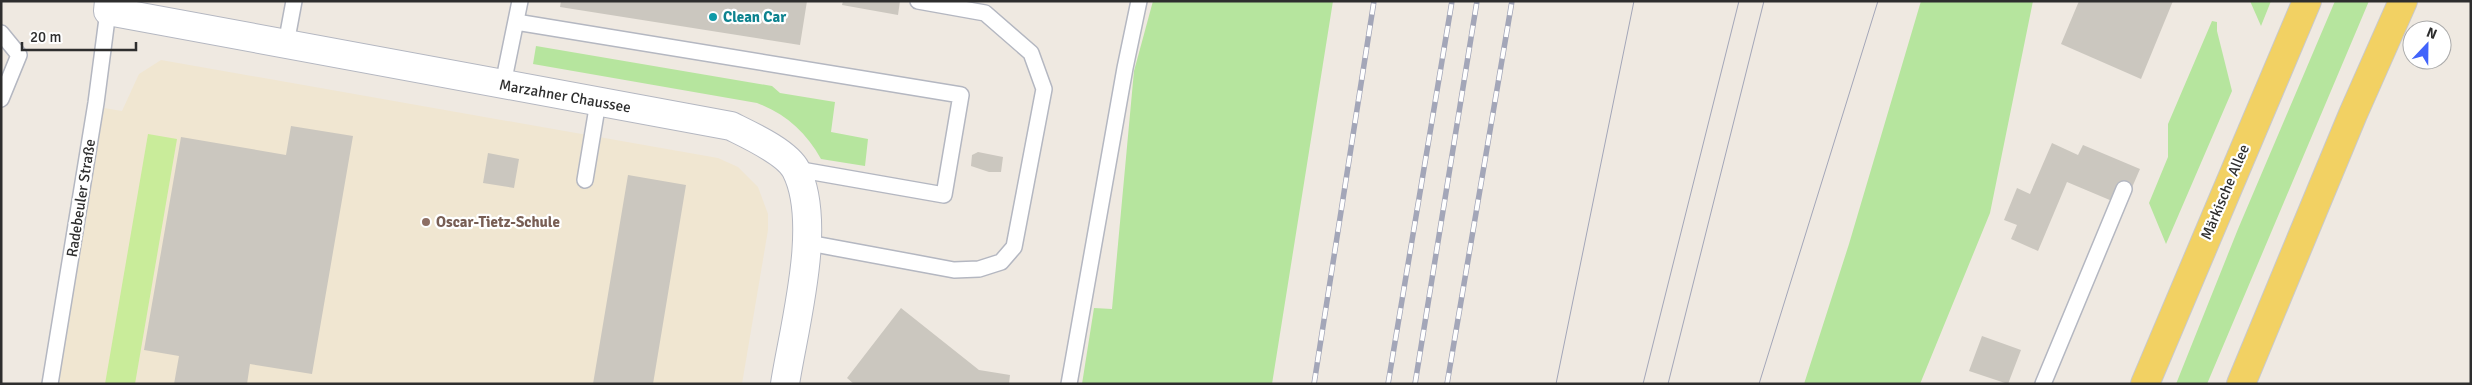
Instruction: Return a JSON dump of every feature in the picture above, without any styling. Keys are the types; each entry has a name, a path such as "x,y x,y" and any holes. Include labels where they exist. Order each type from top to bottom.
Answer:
{"main road":[{"name":"Märkische Allee","path":"2145,384 2308,1"},
{"path":"2241,384 2353,114 2403,1"}],"street":[{"name":"Marzahner Chaussee","path":"109,6 286,44 731,126 766,143 796,169"},
{"path":"785,384 809,243 807,209 796,169"}],"lane":[{"path":"286,44 294,1"},
{"path":"503,84 520,1"},
{"path":"809,243 954,270 979,269 1001,262 1014,247 1044,89 1032,53 985,13 918,1"},
{"path":"1069,384 1123,77 1139,1"},
{"name":"Radebeuler Straße","path":"50,384 96,102 109,6"},
{"path":"516,22 962,95 944,195 796,169"},
{"path":"1,33 19,55 1,99"},
{"path":"586,180 598,102"},
{"path":"2043,384 2124,189"}],"shaded area":[{"name":"Oscar-Tietz-Schule","path":"161,60 718,158 738,167 758,187 768,214 768,230 742,384 57,384 104,108 122,111 139,74"}],"green space":[{"path":"1153,1 1333,1 1272,384 1082,384 1094,308 1112,309 1134,71"},
{"path":"1921,1 2033,1 1990,213 1920,384 1804,384 1849,244"},
{"path":"2250,1 2271,1 2261,26"},
{"path":"2335,1 2369,1 2207,384 2176,384 2238,229"},
{"path":"2212,21 2217,22 2217,31 2232,91 2166,244 2149,203 2168,157 2168,124"},
{"path":"536,46 772,86 780,93 835,102 831,132 868,139 865,166 821,159 809,140 786,118 757,103 533,64"},
{"path":"148,134 177,139 135,384 105,384"}],"building":[{"name":"Clean Car","path":"561,1 807,1 800,45 560,7"},
{"path":"843,1 900,1 898,15 842,5"},
{"path":"2079,1 2173,1 2141,79 2061,44"},
{"path":"291,126 353,136 312,374 250,364 247,384 174,384 179,356 144,350 181,137 286,155"},
{"path":"2052,143 2078,155 2083,145 2140,169 2124,206 2067,182 2038,251 2011,239 2017,225 2004,220 2017,188 2030,194"},
{"path":"978,152 1003,157 1001,172 989,172 971,166 972,155"},
{"path":"488,153 519,159 514,188 483,183"},
{"path":"628,175 686,185 653,384 593,384"},
{"path":"901,308 979,370 1010,375 1009,384 854,384 847,378"},
{"path":"1982,336 2021,350 2008,384 1969,371"}],"tram line":[{"path":"1556,384 1634,1"},
{"path":"1643,384 1739,1"},
{"path":"1668,384 1764,1"},
{"path":"1759,384 1878,1"}],"railway":[{"path":"1314,384 1374,1"},
{"path":"1388,384 1452,1"},
{"path":"1415,384 1477,1"},
{"path":"1447,384 1512,1"}],"place":[{"name":"Clean Car","path":"713,17"},
{"name":"Oscar-Tietz-Schule","path":"426,222"}]}
